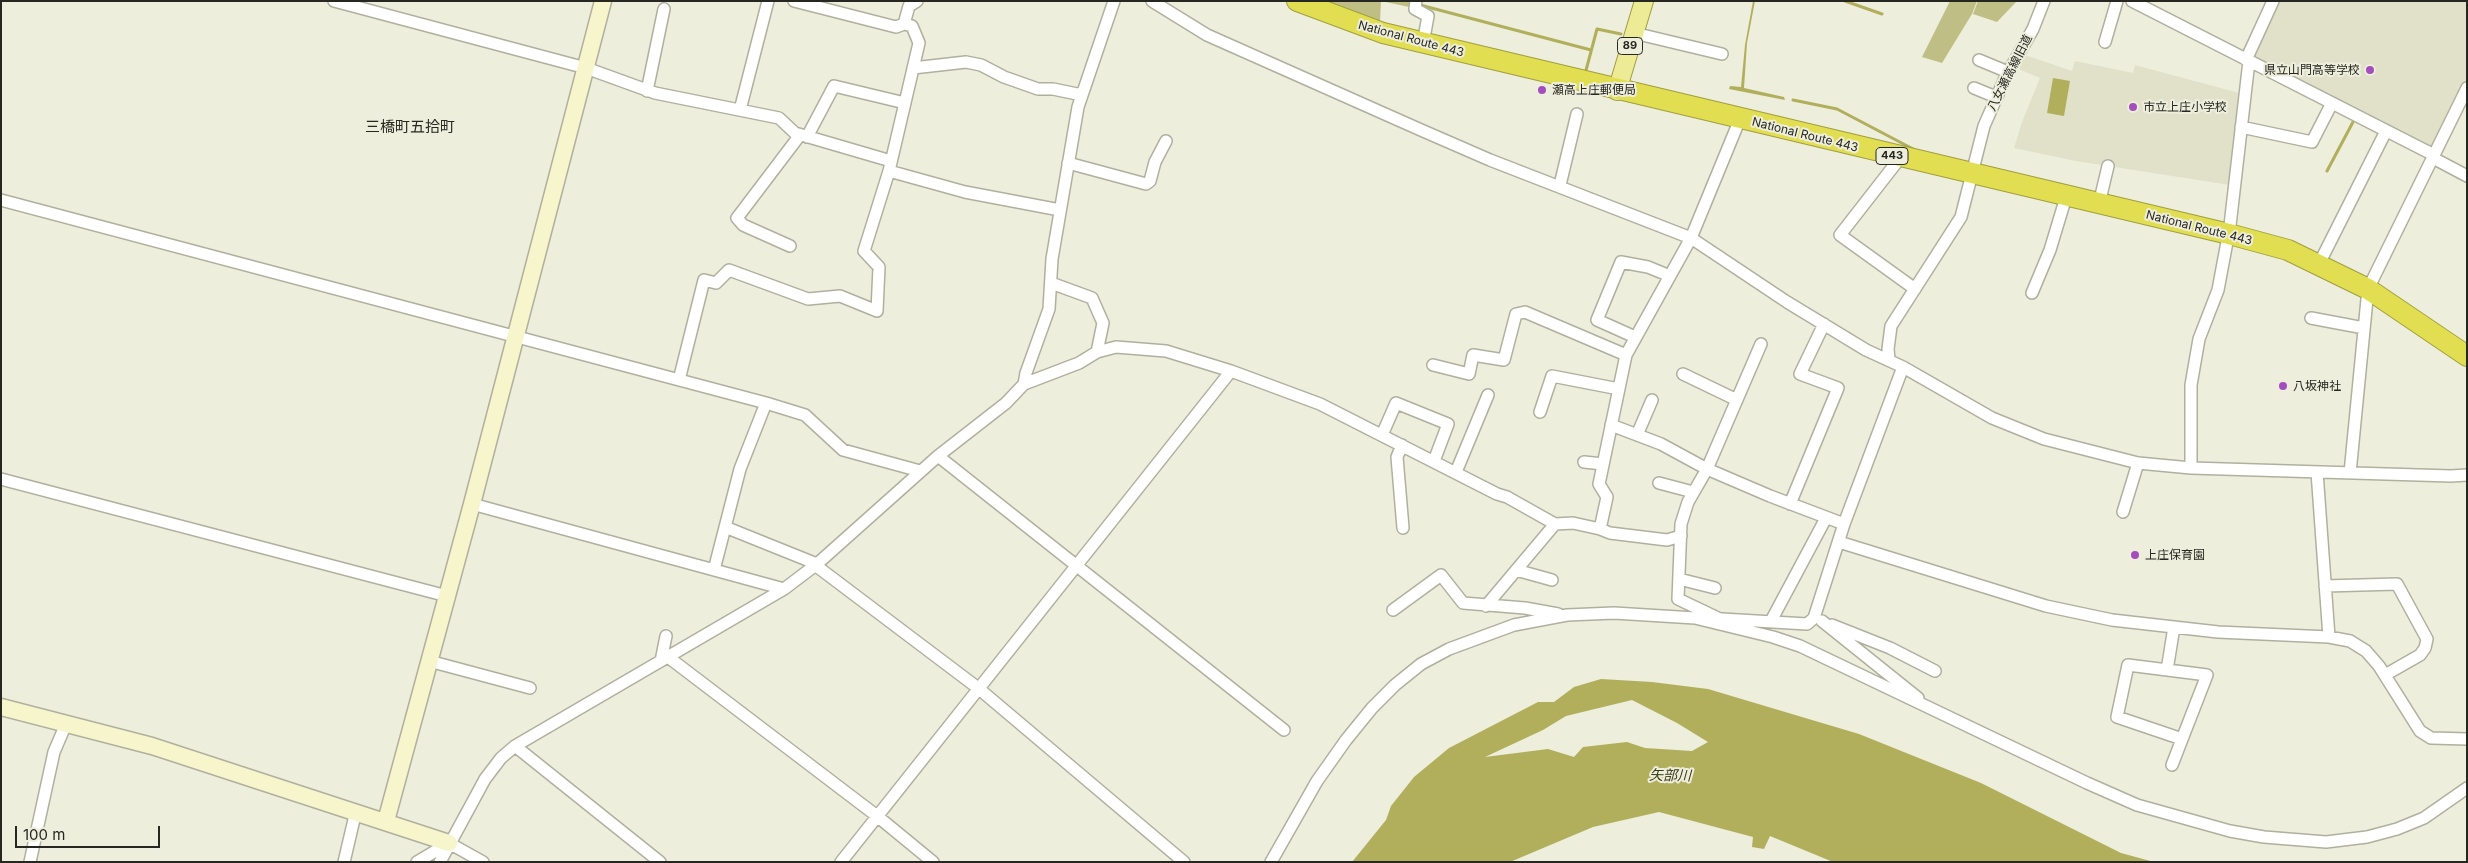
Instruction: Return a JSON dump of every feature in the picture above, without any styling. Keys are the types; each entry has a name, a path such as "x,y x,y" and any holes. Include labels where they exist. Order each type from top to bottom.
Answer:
{"highway":[{"name":"National Route 443","path":"1297,1 1383,34 2099,204 2228,238 2288,250 2319,263 2368,288 2467,356"}],"main road":[{"name":"89","path":"1617,91 1644,1"}],"street":[{"path":"334,1 586,68 647,90 779,118 795,133 965,192 1060,210"},
{"path":"386,821 472,504 603,1"},
{"path":"740,110 768,1"},
{"path":"679,380 704,280 716,283 729,270 808,299 840,296 877,311 879,267 864,251 890,166 919,43 912,26 904,24 896,27 794,1"},
{"path":"904,24 909,6 917,1"},
{"path":"1024,384 1026,373 1049,309 1060,210 1078,107 1114,1"},
{"path":"1152,1 1207,35 1482,156 1691,238 1866,350 1903,367 1992,418 2044,439 2138,462 2191,468 2467,475"},
{"path":"1416,1 1415,9 1428,16 1424,38"},
{"name":"八女瀬高線旧道","path":"1890,360 1888,349 1891,326 1962,218 1984,126 2008,72 2033,29 2044,1"},
{"path":"2105,42 2117,1"},
{"path":"2191,468 2191,385 2199,339 2218,290 2228,238 2248,61 2273,1"},
{"path":"2138,3 2434,156 2467,176"},
{"path":"647,90 664,10"},
{"path":"1634,33 1722,54"},
{"path":"1979,60 2008,72"},
{"path":"913,68 966,62 980,65 1004,77 1038,89 1053,89 1082,95"},
{"path":"790,246 743,224 737,218 803,136 834,86 905,103"},
{"path":"1974,88 1996,97"},
{"path":"2350,473 2368,288 2467,88"},
{"path":"2241,127 2312,142 2332,104"},
{"path":"1560,185 1577,114"},
{"path":"1600,528 1606,497 1599,484 1626,355 1691,238 1740,119"},
{"path":"2322,258 2386,131"},
{"path":"1068,163 1146,184 1150,181 1155,162 1166,141"},
{"path":"1900,158 1840,235 1915,289"},
{"path":"2099,204 2108,166"},
{"path":"2032,293 2050,250 2066,197"},
{"path":"1,200 766,403 805,415 843,450 920,471"},
{"path":"1635,337 1596,320 1621,262 1648,267 1670,276"},
{"path":"1051,283 1092,298 1103,323 1097,352"},
{"path":"1433,365 1469,374 1473,356 1504,360 1516,314 1525,312 1626,355"},
{"path":"2311,318 2364,328"},
{"path":"1790,504 1838,388 1800,374 1824,324"},
{"path":"1761,344 1707,469 1693,492 1681,524 1678,599 1722,621 1800,646 2087,783 2137,804 2192,822 2264,837 2326,842 2367,837 2398,829 2424,818 2467,788"},
{"path":"440,862 448,843 485,779 501,758 515,746 784,589 816,565 920,471 1006,403 1024,384 1079,363 1097,352 1116,347 1166,351 1230,371 1320,404 1556,524 1574,524 1600,528 1610,533 1667,540 1681,536"},
{"path":"1818,620 1844,524 1903,367"},
{"path":"841,862 1230,371"},
{"path":"1683,374 1736,400"},
{"path":"1540,412 1552,376 1619,389"},
{"path":"1456,472 1488,395"},
{"path":"1637,435 1652,400"},
{"path":"714,570 740,469 766,403"},
{"path":"1382,435 1396,403 1448,424 1434,461"},
{"path":"1611,425 1661,444 1707,469 1790,504 1844,524"},
{"path":"1402,445 1397,458 1403,528"},
{"path":"938,456 1284,730"},
{"path":"1584,462 1603,464"},
{"path":"2123,512 2138,462"},
{"path":"2317,472 2329,637"},
{"path":"1,479 447,596"},
{"path":"1659,482 1693,492"},
{"path":"472,504 784,589"},
{"path":"1771,621 1826,518"},
{"path":"1486,606 1556,524"},
{"path":"725,527 816,565 978,688 1184,862"},
{"path":"1839,542 2046,606 2112,620 2218,632 2329,637 2350,641 2379,666 2420,731 2431,738 2467,739"},
{"path":"1516,570 1552,580"},
{"path":"1393,610 1441,575 1463,603 1486,606 1524,608 1567,615 1648,614 1722,621 1771,621 1807,624 1818,620 1890,648 1935,671"},
{"path":"1679,579 1715,588"},
{"path":"2325,586 2397,584 2427,639 2426,648 2420,655 2385,675"},
{"path":"1271,862 1307,797 1340,748 1372,708 1395,685 1421,664 1449,649 1514,625 1567,615"},
{"path":"1818,620 1901,682 1928,707"},
{"path":"2167,670 2174,627"},
{"path":"664,659 666,636"},
{"path":"664,659 877,816 933,862"},
{"path":"429,661 530,688"},
{"path":"2172,765 2182,739 2206,675 2128,665 2117,717 2182,739"},
{"path":"1,707 152,746 386,821 448,843 483,862"},
{"path":"30,862 54,752 66,724"},
{"path":"515,746 660,862"},
{"path":"344,862 356,812"},
{"path":"417,862 448,843"}],"shaded area":[{"name":"県立山門高等学校","path":"2275,1 2467,1 2467,82 2434,149 2430,150 2250,58"},
{"name":"市立上庄小学校","path":"2022,54 2072,71 2075,61 2133,73 2135,65 2239,93 2230,185 2076,161 2014,148 2022,122 2040,78 2014,67"}],"green space":[{"path":"1320,1 1381,1 1380,22"},
{"path":"1381,1 1410,1 1409,7"},
{"path":"1950,1 1977,1 1972,14 1942,63 1922,57"},
{"path":"1978,1 2017,1 1997,22 1973,14"}],"water":[{"path":"1753,1 1755,1 1747,43 1744,88 1784,97 1785,100 1729,89 1730,86 1741,87 1745,45"},
{"path":"2053,78 2070,81 2064,116 2047,113"},
{"name":"矢部川","path":"1601,679 1652,682 1708,689 1859,734 1981,783 2121,853 2154,862 1833,862 1770,836 1764,849 1752,847 1753,837 1659,812 1593,827 1510,862 1352,862 1386,820 1391,806 1414,777 1449,748 1538,702 1554,702 1574,687","holes":["1632,700 1677,723 1708,742 1692,751 1645,748 1627,742 1583,747 1574,757 1548,749 1485,757 1543,730 1566,716"]}],"waterway":[{"path":"1845,1 1882,14"},
{"path":"1420,5 1591,50"},
{"path":"1585,74 1597,29 1621,34"},
{"path":"1793,100 1837,109 1915,150"},
{"path":"2327,171 2353,122"}],"place":[{"name":"県立山門高等学校","path":"2370,70"},
{"name":"瀬高上庄郵便局","path":"1542,90"},
{"name":"市立上庄小学校","path":"2133,107"},
{"name":"八坂神社","path":"2283,386"},
{"name":"上庄保育園","path":"2135,555"}],"district":[{"name":"三橋町五拾町","path":"410,127"}]}
